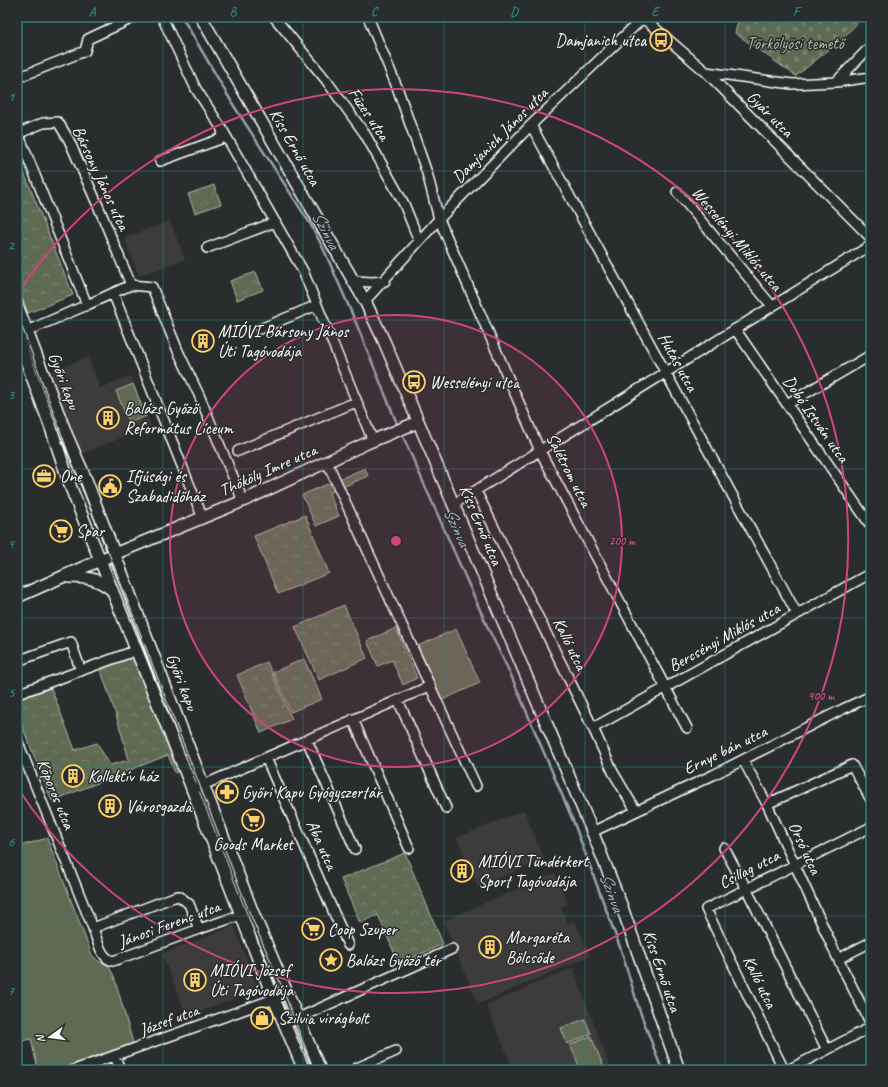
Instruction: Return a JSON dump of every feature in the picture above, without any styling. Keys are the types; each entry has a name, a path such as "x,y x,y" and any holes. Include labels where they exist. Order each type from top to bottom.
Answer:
{"street":[{"path":"17,78 85,51 88,39 134,17"},
{"path":"162,17 196,89 222,129 303,271 373,441"},
{"name":"Kiss Ernő utca","path":"202,17 365,301 413,425 454,504 592,832 622,907 679,1070"},
{"name":"Füzes utca","path":"274,17 326,80 365,134 404,204 420,241"},
{"name":"Salétrom utca","path":"368,17 397,87 427,172 439,219 540,451 687,728"},
{"name":"Damjanich János utca","path":"365,301 439,219 531,125 642,17"},
{"name":"Gyár utca","path":"642,17 706,72 871,238"},
{"path":"836,82 871,46"},
{"path":"706,72 792,84 836,82 871,77"},
{"path":"720,86 724,75"},
{"name":"Bársony János utca","path":"87,305 18,134 43,124 58,122 69,140 131,285"},
{"name":"Hutás utca","path":"531,125 797,614"},
{"path":"160,161 223,138 222,129"},
{"name":"Wesselényi Miklós utca","path":"677,192 772,306"},
{"path":"208,248 276,223"},
{"name":"Wesselényi Miklós utca","path":"454,504 871,245"},
{"path":"354,281 372,282 384,280"},
{"path":"20,334 131,285 152,287 243,501"},
{"path":"113,293 202,516"},
{"name":"Győri kapu","path":"17,305 20,334 25,356 51,428 70,488 137,650 218,853 240,915 304,1070"},
{"path":"260,329 317,305"},
{"name":"Dobó István utca","path":"735,329 871,526"},
{"path":"787,404 871,355"},
{"name":"Győri kapu","path":"25,356 115,554 203,786 254,913 320,1070"},
{"path":"238,451 356,402"},
{"name":"Thököly Imre utca","path":"17,597 202,516 243,501 373,441 413,425"},
{"path":"327,462 476,786"},
{"name":"Kalló utca","path":"476,491 594,728 613,772 636,811"},
{"name":"Bercsényi Miklós utca","path":"594,728 871,573"},
{"name":"Thököly Imre utca","path":"66,576 85,577 99,581 112,590"},
{"path":"17,661 71,642 81,671"},
{"path":"17,694 137,650"},
{"path":"192,790 430,686"},
{"name":"Ernye bán utca","path":"592,832 743,760 871,696"},
{"path":"398,700 446,808"},
{"path":"353,719 409,848"},
{"name":"Kőporos utca","path":"17,740 93,928"},
{"name":"Aba utca","path":"307,740 355,849"},
{"name":"Aba utca","path":"266,758 348,945"},
{"name":"Orsó utca","path":"743,760 767,804 838,959 871,1025"},
{"path":"767,804 852,765 871,800"},
{"name":"Csillag utca","path":"706,909 871,827"},
{"path":"724,848 746,888 827,1050"},
{"path":"93,928 179,896 189,904 199,929"},
{"name":"Kalló utca","path":"706,909 784,1070"},
{"name":"Jánosi Ferenc utca","path":"93,928 105,956 109,960 113,961 240,915"},
{"path":"838,959 871,942"},
{"path":"285,1024 452,949"},
{"name":"József utca","path":"74,1070 288,994"},
{"path":"788,1070 871,1025"},
{"path":"355,1070 396,1051"},
{"path":"115,1056 120,1070"}],"shaded area":[{"path":"170,221 185,259 139,276 124,238"},
{"path":"88,357 100,388 131,376 151,426 81,454 49,373"},
{"path":"524,810 544,859 478,887 457,838"},
{"path":"555,873 568,904 561,907 568,924 575,921 590,956 478,1004 443,921"},
{"path":"234,926 258,989 187,1017 162,954"},
{"path":"573,968 611,1070 514,1070 486,1005"}],"green space":[{"name":"Törkölyösi temető","path":"739,17 863,17 842,39 796,76 735,33"},
{"path":"17,155 73,295 28,313 17,285"},
{"path":"214,185 221,204 195,213 188,194"},
{"path":"256,272 263,290 237,300 230,281"},
{"path":"133,384 146,416 129,423 116,391"},
{"path":"365,468 368,476 329,493 339,516 316,526 302,495"},
{"path":"305,515 329,573 278,594 254,536"},
{"path":"344,605 367,658 319,680 295,627"},
{"path":"396,628 417,678 403,685 392,660 378,666 367,641"},
{"path":"456,629 480,683 442,700 418,646"},
{"path":"139,655 180,771 175,773 168,755 52,801 17,713 17,700 51,688 75,750 97,743 110,765 129,760 100,668"},
{"path":"304,659 322,699 291,712 273,672"},
{"path":"267,662 292,719 261,733 237,675"},
{"path":"47,838 92,955 98,961 108,965 114,976 135,1050 82,1070 38,1070 31,1039 17,1042 17,847"},
{"path":"405,853 443,944 399,964 378,915 360,923 341,879"},
{"path":"585,1019 591,1034 567,1044 561,1028"},
{"path":"591,1036 605,1070 581,1070 570,1045"}],"waterway":[{"name":"Szinva","path":"182,17 234,106 311,225 324,250 354,318 398,426"},
{"name":"Szinva","path":"401,432 488,628 510,673 574,823 621,950 639,1009 662,1070"}],"tram line":[{"path":"17,313 78,479 114,566 250,914 282,987 314,1070"}],"place":[{"name":"Damjanich utca","path":"661,40"},
{"name":"MIÓVI Bársony János Úti Tagóvodája","path":"203,341"},
{"name":"Wesselényi utca","path":"414,382"},
{"name":"Balázs Győző Református Líceum","path":"108,418"},
{"name":"One","path":"44,476"},
{"name":"Ifjúsági és Szabadidőház","path":"110,486"},
{"name":"Spar","path":"61,531"},
{"name":"Kollektív ház","path":"73,776"},
{"name":"Győri Kapu Gyógyszertár","path":"227,792"},
{"name":"Városgazda","path":"110,806"},
{"name":"Goods Market","path":"253,820"},
{"name":"MIÓVI Tündérkert Sport Tagóvodája","path":"462,871"},
{"name":"Coop Szuper","path":"313,929"},
{"name":"Margaréta Bölcsőde","path":"490,947"},
{"name":"Balázs Győző tér","path":"331,960"},
{"name":"MIÓVI József Úti Tagóvodája","path":"195,980"},
{"name":"Szilvia virágbolt","path":"262,1018"}]}
